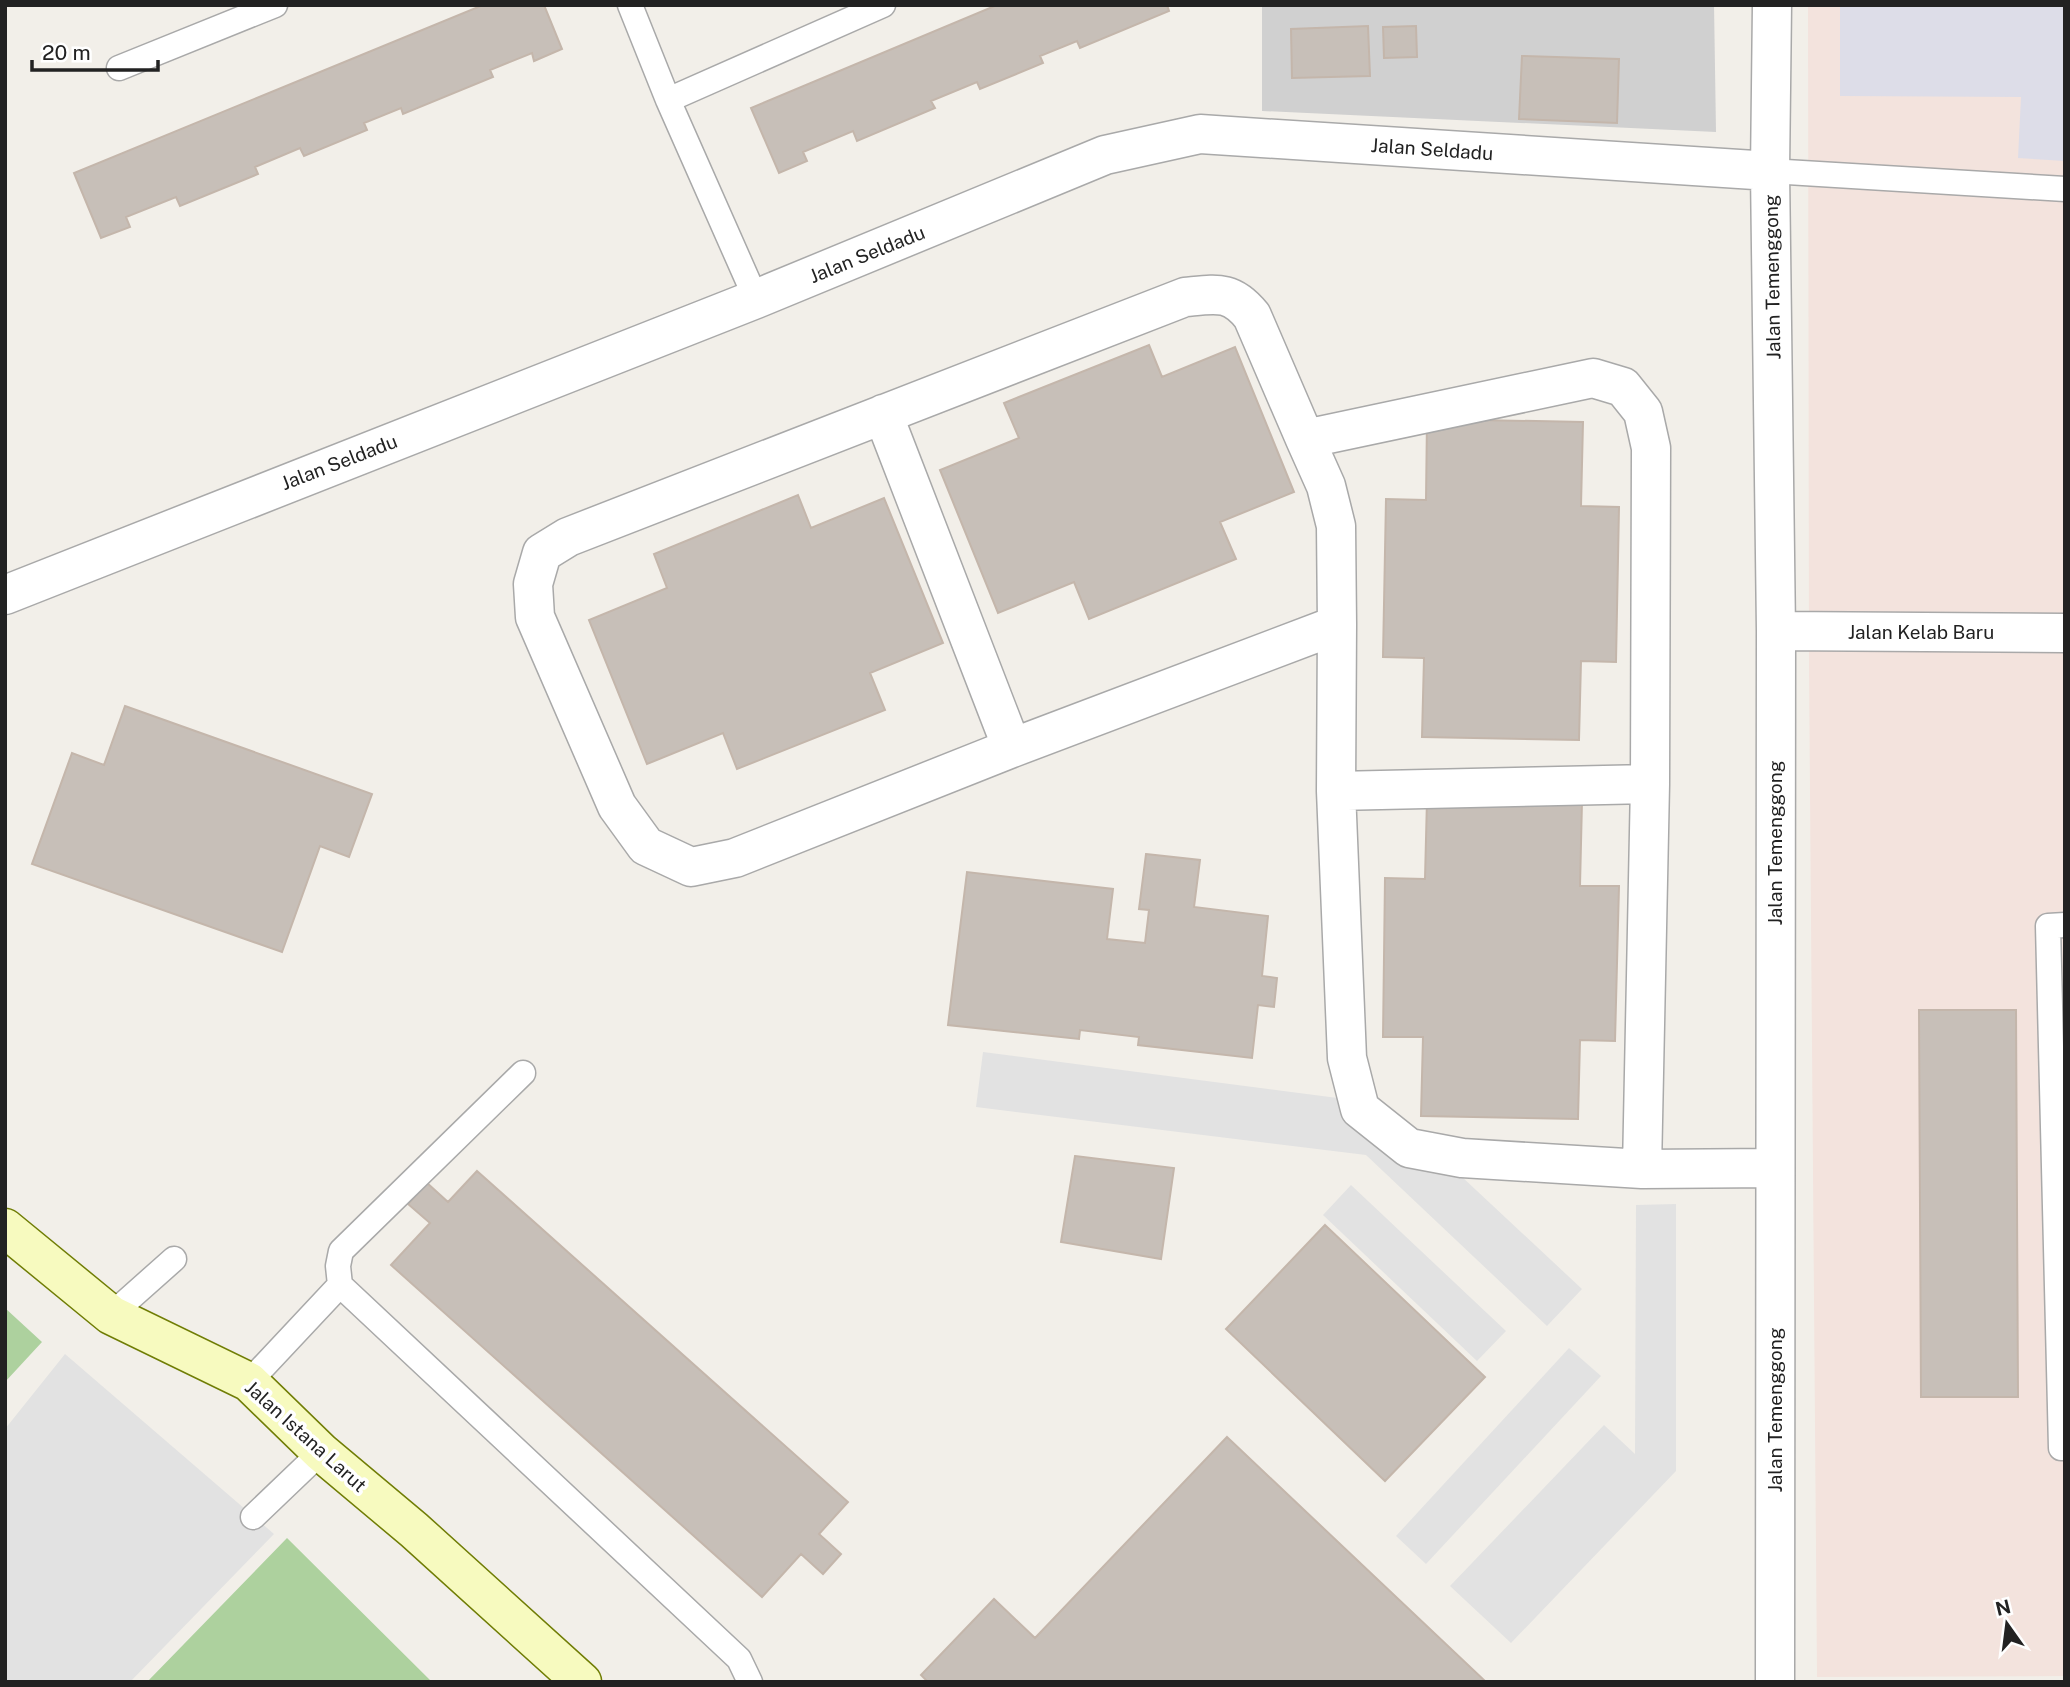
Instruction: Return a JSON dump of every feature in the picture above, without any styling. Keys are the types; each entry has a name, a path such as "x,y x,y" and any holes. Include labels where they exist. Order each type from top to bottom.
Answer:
{"main road":[{"name":"Jalan Istana Larut","path":"5,1228 111,1315 249,1382 321,1452 414,1530 582,1682"}],"street":[{"name":"Jalan Temenggong","path":"1772,5 1770,171 1776,631 1775,1682"},
{"name":"Jalan Seldadu","path":"5,595 756,299 1105,155 1200,134 1770,171"},
{"path":"1337,625 1012,748 735,858 691,867 646,846 617,806 535,617 533,584 542,553 568,537 1185,297 1218,294 1240,302 1252,316 1326,486 1336,526 1337,625 1336,791 1347,1058 1360,1109 1409,1148 1462,1158 1643,1169 1774,1168"},
{"path":"1305,439 1593,378 1623,387 1643,412 1651,448 1650,784 1643,1169"},
{"path":"883,414 1012,748"},
{"name":"Jalan Kelab Baru","path":"1776,631 2065,633"},
{"path":"1336,791 1650,784"}],"lane":[{"path":"118,68 275,5"},
{"path":"630,5 668,100 756,299"},
{"path":"668,100 883,5"},
{"path":"1770,171 2065,189"},
{"path":"2065,925 2048,926 2061,1448 2065,1448"},
{"path":"523,1073 341,1251 338,1266 340,1284 740,1659 750,1682"},
{"path":"111,1315 174,1259"},
{"path":"249,1382 340,1284"},
{"path":"253,1517 321,1452"}],"shaded area":[{"path":"1262,5 1714,5 1716,132 1262,111"},
{"path":"1808,5 2065,5 2065,1676 1817,1677 1809,666"},
{"path":"1840,5 2065,5 2065,161 2018,158 2021,97 1840,96"},
{"path":"983,1052 1384,1104 1582,1289 1547,1326 1366,1155 976,1107"},
{"path":"1351,1185 1506,1331 1477,1361 1323,1215"},
{"path":"1676,1204 1676,1471 1511,1643 1450,1586 1604,1425 1635,1454 1636,1205"},
{"path":"1569,1348 1601,1376 1426,1564 1396,1536"},
{"path":"65,1354 274,1534 130,1682 5,1682 5,1429"}],"green space":[{"path":"5,1308 42,1342 5,1382"},
{"path":"287,1538 432,1682 147,1682"}],"building":[{"path":"483,5 544,5 562,49 534,61 532,53 490,70 493,77 403,114 401,108 364,123 367,130 304,156 300,148 255,167 258,174 180,206 176,197 126,217 130,227 101,238 74,173"},
{"path":"997,5 1167,5 1169,11 1080,48 1077,41 1040,56 1043,63 980,89 977,82 931,101 935,108 857,141 853,131 803,152 807,161 779,173 751,108"},
{"path":"1368,26 1370,76 1292,78 1291,29"},
{"path":"1416,26 1417,57 1384,58 1383,27"},
{"path":"1522,56 1619,59 1617,123 1519,119"},
{"path":"1149,345 1162,377 1235,347 1294,492 1220,522 1236,559 1089,619 1074,582 998,613 940,470 1019,438 1004,403"},
{"path":"1427,419 1583,422 1581,506 1619,507 1616,662 1581,661 1579,740 1422,737 1424,658 1383,657 1386,499 1426,500"},
{"path":"798,495 811,528 884,498 943,643 870,673 885,710 737,769 723,733 647,764 589,620 667,588 654,554"},
{"path":"125,706 372,794 349,857 320,846 282,952 32,864 72,753 104,765"},
{"path":"1427,799 1582,801 1580,886 1619,886 1615,1041 1580,1040 1578,1119 1421,1116 1423,1037 1383,1037 1385,878 1425,879"},
{"path":"1146,854 1200,860 1194,907 1268,916 1262,976 1277,978 1274,1007 1258,1005 1252,1058 1138,1045 1139,1037 1080,1030 1079,1039 948,1025 967,872 1113,889 1107,939 1145,943 1149,910 1139,909"},
{"path":"1919,1010 2016,1010 2018,1397 1921,1397"},
{"path":"1075,1156 1174,1168 1161,1259 1061,1242"},
{"path":"477,1171 848,1502 819,1534 841,1554 823,1574 801,1554 762,1597 391,1265 430,1223 408,1204 427,1183 448,1202"},
{"path":"1325,1225 1485,1377 1385,1481 1226,1329"},
{"path":"1227,1437 1486,1682 928,1682 921,1675 994,1599 1035,1638"}]}
